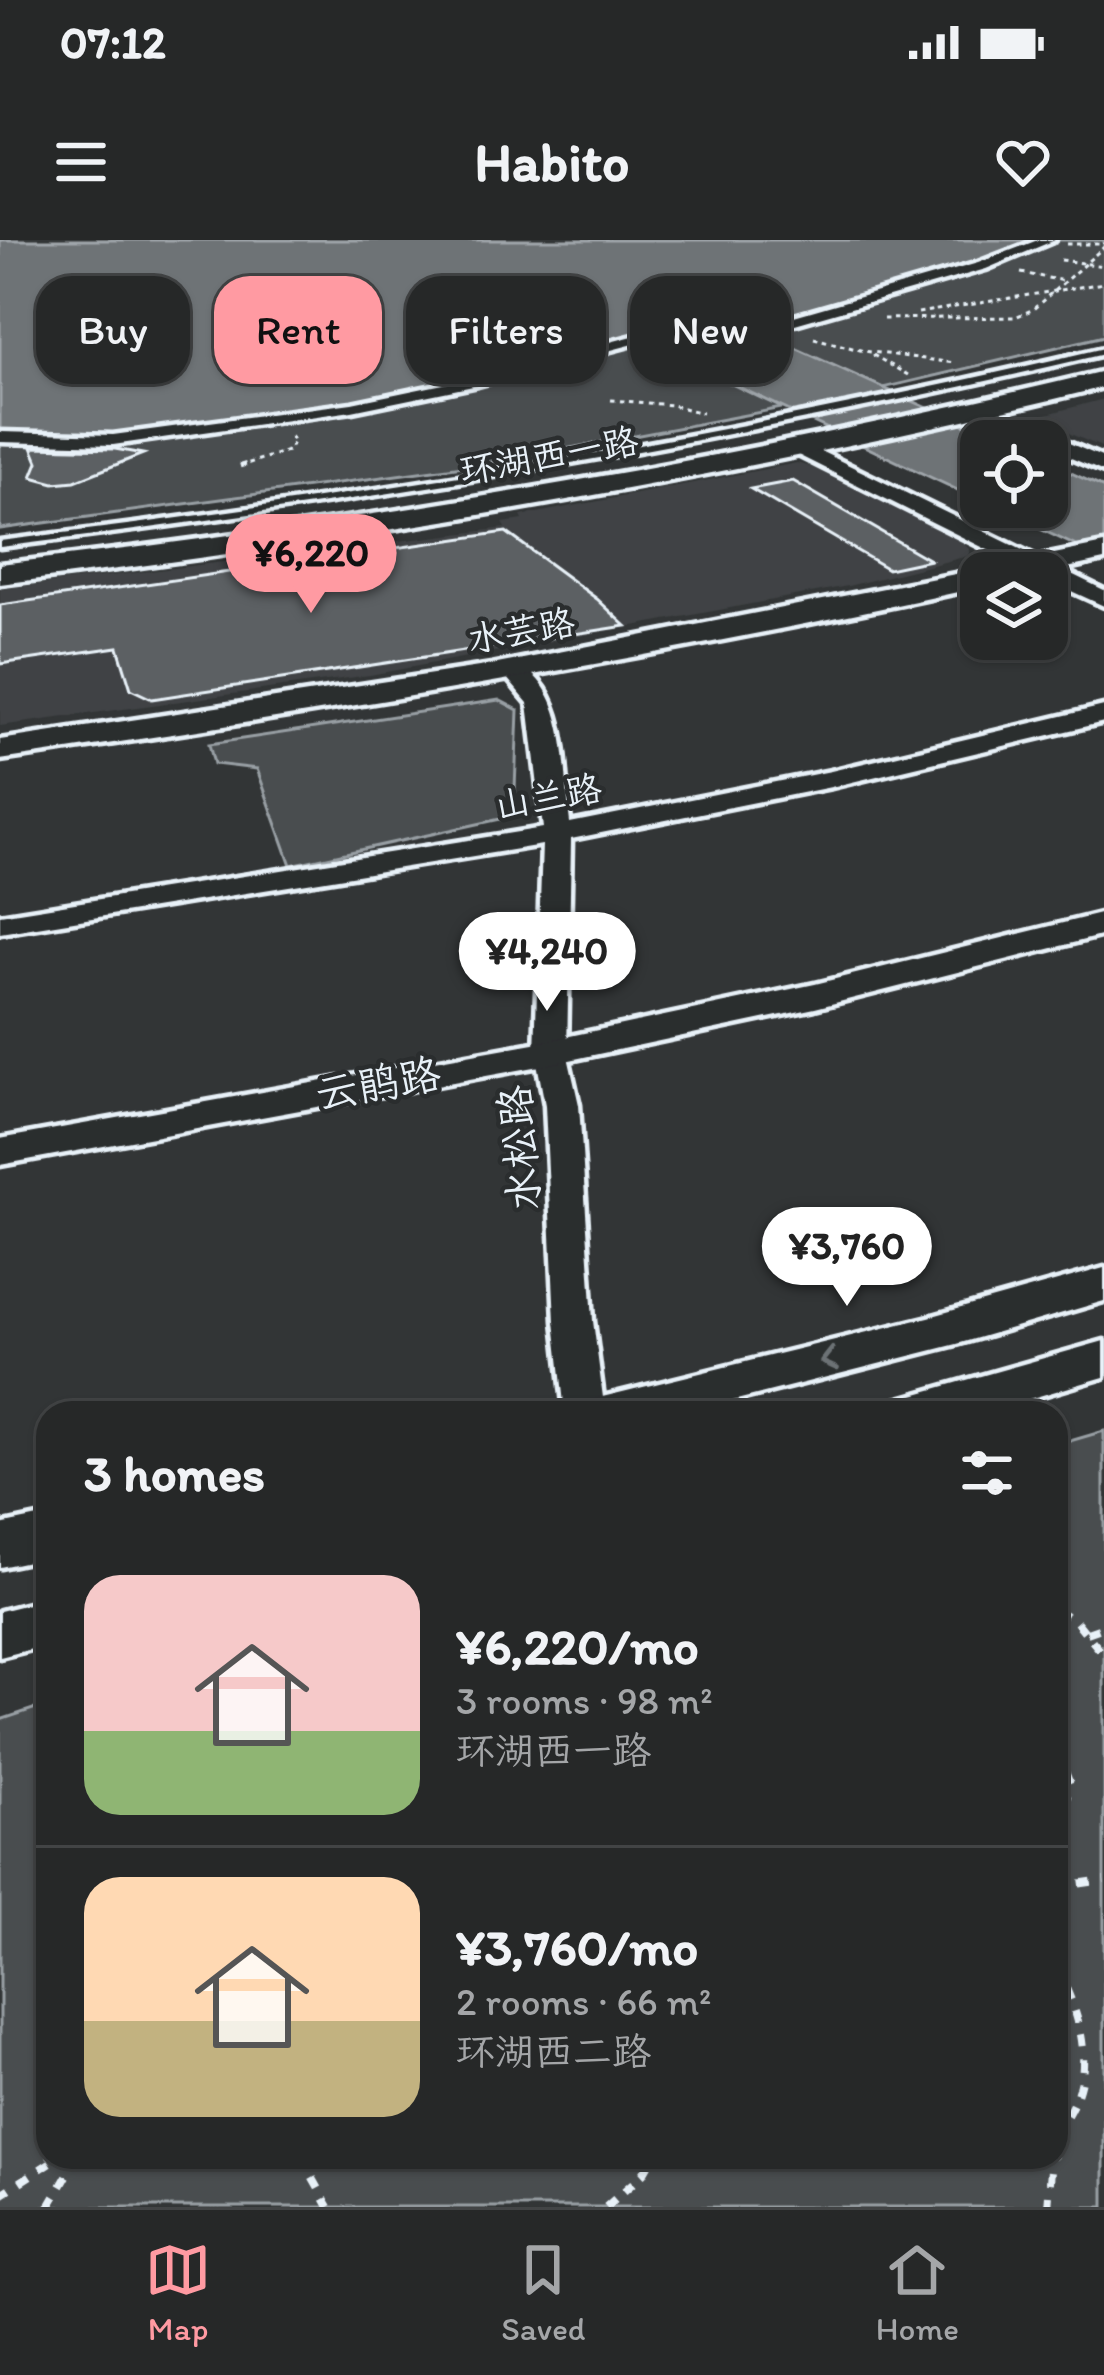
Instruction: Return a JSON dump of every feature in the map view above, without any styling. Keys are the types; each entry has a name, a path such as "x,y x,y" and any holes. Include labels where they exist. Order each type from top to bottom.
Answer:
{"main road":[{"name":"环湖西一路","path":"0,574 343,529 818,434 1104,362"},
{"name":"环湖西一路","path":"938,403 1104,380"},
{"name":"环湖西一路","path":"0,556 501,488 818,434"},
{"path":"659,1401 938,1333 1104,1284"},
{"path":"958,1401 1104,1359"},
{"path":"0,1546 36,1538"},
{"path":"0,1634 36,1625"}],"street":[{"path":"0,437 112,440 278,419 478,381 633,340 759,327 870,300 1049,240"},
{"path":"938,403 986,420"},
{"path":"818,434 1014,552"},
{"path":"1068,450 1104,466"},
{"path":"1068,581 1104,599"},
{"name":"水芸路","path":"0,750 513,671 815,615 960,583"},
{"name":"水松路","path":"513,671 541,700 557,831 551,1052 562,1105 574,1321 584,1401"},
{"name":"山兰路","path":"0,925 557,831 780,788 1104,713"},
{"name":"云鹃路","path":"0,1152 551,1052 815,996 1104,924"}],"lane":[{"path":"0,544 818,434 938,403 1104,351"}],"path":[{"path":"898,318 1015,317 1054,292 1104,248"},
{"path":"880,320 1104,283"},
{"path":"804,333 865,351 957,363"},
{"path":"865,351 938,403"},
{"path":"611,400 672,405 714,419"},
{"path":"240,466 287,451 294,442 278,419"},
{"path":"1068,1619 1104,1655"},
{"path":"1088,1634 1104,1628"},
{"path":"1068,1764 1073,1787 1068,1803"},
{"path":"1068,1885 1104,1880"},
{"path":"1068,1990 1080,2012 1092,2062 1080,2110 1068,2120"},
{"path":"0,2195 40,2169"},
{"path":"49,2207 71,2169"},
{"path":"308,2169 329,2207"},
{"path":"606,2207 647,2169"},
{"path":"1048,2207 1051,2169"}],"shaded area":[{"path":"0,240 1038,240 973,265 791,318 791,276 630,276 630,342 606,343 606,276 406,276 406,384 445,384 345,405 123,435 0,433"},
{"path":"1038,240 1104,240 1104,336 883,388 791,347 791,317"},
{"path":"606,345 630,345 630,384 732,384 782,408 507,460 0,529 0,433 71,435 431,384 606,384"},
{"path":"791,346 960,422 960,491 732,384 791,384"},
{"path":"1104,399 1104,448 1068,433 1068,420 1049,420 1043,415"},
{"path":"797,463 958,538 970,550 960,552 960,558 848,586 370,675 0,726 0,589 506,528 503,523 523,520 521,516"},
{"path":"1068,472 1104,488 1104,559 1038,528 1068,528"},
{"path":"499,700 518,710 514,816 291,865 257,769 214,764 209,744"},
{"path":"1104,1431 1104,2207 0,2207 0,1720 36,1708 36,2169 1068,2169 1068,1442"}],"building":[{"path":"32,447 143,454 75,481 54,483 32,477 38,462"},
{"path":"793,481 930,560 888,569 751,489"},
{"path":"506,532 626,626 152,699 131,689 118,647 0,664 0,605"}]}
